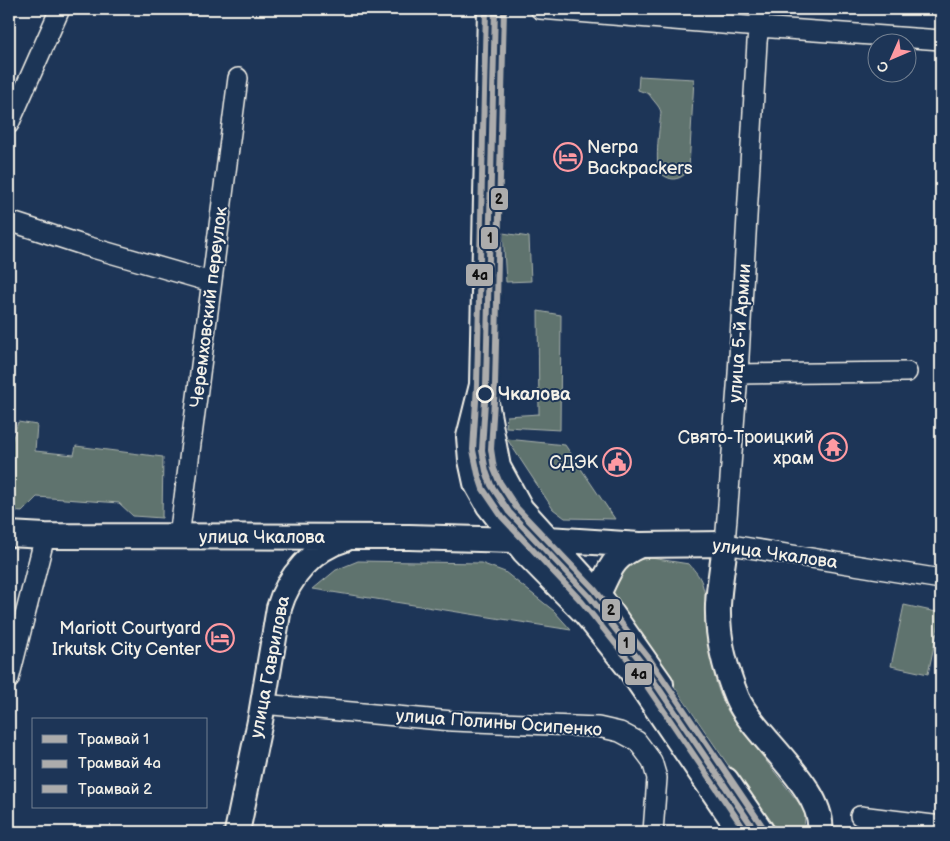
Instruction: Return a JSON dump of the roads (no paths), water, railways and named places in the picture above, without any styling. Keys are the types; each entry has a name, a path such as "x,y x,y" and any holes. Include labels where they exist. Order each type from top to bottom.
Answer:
{"main road":[{"path":"490,9 482,385 498,467 521,509 598,594 762,832"},
{"path":"482,385 469,437 476,483 489,506 515,540 586,614 630,669 741,832"},
{"name":"улица Чкалова","path":"9,534 45,536 353,537 515,540 555,546 725,544"},
{"name":"улица Гаврилова","path":"237,832 283,592 293,577 313,556 331,543 353,537"},
{"name":"улица 5-й Армии","path":"725,544 718,606 726,669 739,702 754,725 801,782 818,821"},
{"path":"598,594 615,560 625,552 640,545"}],"street":[{"path":"9,124 60,9"},
{"path":"540,9 760,18 941,40"},
{"name":"улица 5-й Армии","path":"725,544 738,374 760,18"},
{"name":"Черемховский переулок","path":"179,537 238,78"},
{"path":"9,221 86,246 211,282"},
{"path":"738,374 907,372"},
{"path":"9,679 45,536"},
{"name":"улица Чкалова","path":"725,544 941,579"},
{"name":"улица Полины Осипенко","path":"262,704 452,721 598,728 620,732 637,741 652,761 657,778 653,832"},
{"path":"860,816 941,826"}],"tram line":[{"name":"4a","path":"486,9 477,385 473,450 478,474 483,489 502,517 582,602 634,667 746,832"},
{"name":"1","path":"495,9 486,385 482,450 486,471 491,485 509,512 589,596 641,662 756,832"},
{"name":"2","path":"504,9 495,385 491,449 494,469 499,481 516,507 595,590 648,657 763,827"}],"place":[{"name":"Nerpa Backpackers","path":"568,157"},
{"name":"Чкалова","path":"485,394"},
{"name":"Свято-Троицкий храм","path":"833,447"},
{"name":"СДЭК","path":"617,462"},
{"name":"Mariott Courtyard Irkutsk City Center","path":"220,638"}]}
